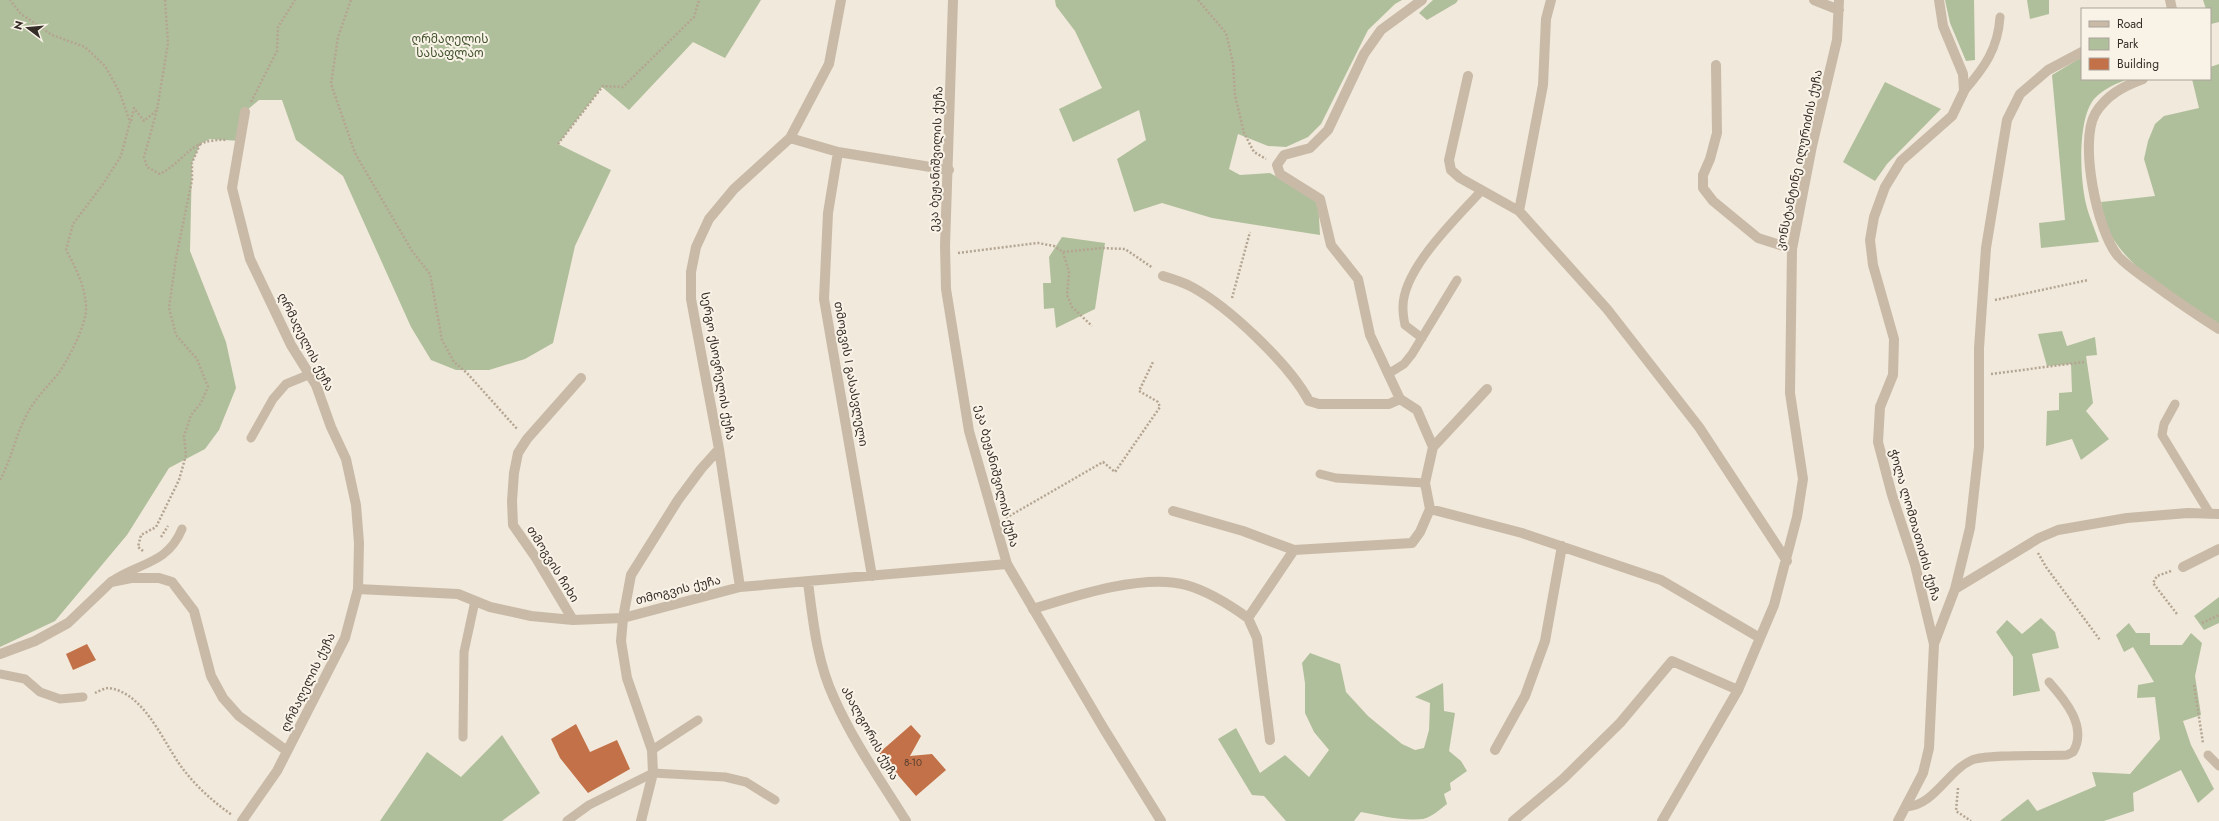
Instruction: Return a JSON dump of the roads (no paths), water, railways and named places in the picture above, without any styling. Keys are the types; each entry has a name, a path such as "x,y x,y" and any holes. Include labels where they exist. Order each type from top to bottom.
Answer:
{"street":[{"name":"სერგო ქსოვრელის ქუჩა","path":"641,821 653,773 652,750 627,678 621,641 623,618 631,575 678,500 701,469 719,449 691,299 690,272 695,254 709,219 734,190 790,138 829,64 841,0"},
{"name":"ეკა ბეჟანიშვილის ქუჩა","path":"953,0 946,289 970,431 1007,564 1161,821"},
{"path":"1422,0 1381,30 1364,54 1328,130 1310,148 1284,155 1277,165 1280,174 1320,199 1331,245 1358,279 1370,334 1388,374 1400,400 1417,410 1433,447"},
{"path":"1519,211 1543,85 1546,19 1551,0"},
{"path":"1814,0 1839,5"},
{"path":"1939,0 1943,26 1963,74 1964,91"},
{"name":"კონსტანტინე ილურიძის ქუჩა","path":"1662,821 1738,690 1774,605 1787,561 1803,479 1790,393 1792,249 1812,146 1837,40 1839,5"},
{"name":"ჭოლა ლომთათიძის ქუჩა","path":"1934,644 1955,589 1970,528 1979,447 1979,375 1986,248 2007,120 2020,94 2048,70 2081,53"},
{"path":"1716,65 1717,133 1710,159 1703,175 1703,188 1713,201 1758,238 1792,249"},
{"path":"1468,76 1449,160 1451,170 1460,178 1519,211 1607,309 1698,426 1787,561"},
{"path":"2140,80 2122,87 2103,102 2094,115 2089,136 2090,161 2098,215 2106,238 2124,261 2179,304 2219,329"},
{"name":"ჭოლა ლომთათიძის ქუჩა","path":"1898,821 1923,773 1929,748 1934,644 1915,565 1892,495 1878,442 1880,407 1893,375 1894,339 1873,264 1870,240 1874,217 1885,187 1901,161 1952,116 1964,91"},
{"name":"ღრმაღელის ქუჩა","path":"238,819 277,771 345,638 358,588 359,543 356,505 346,459 331,427 316,385 308,375 291,345 250,258 232,188 246,112"},
{"path":"790,138 838,152 949,170"},
{"name":"თმოგვის I გასასვლელი","path":"838,152 828,213 824,300 872,576"},
{"path":"1163,276 1191,286 1229,312 1263,344 1304,391 1309,401 1319,404 1389,404 1400,400"},
{"name":"თმოგვის ჩიხი","path":"573,620 536,558 513,524 514,473 518,453 527,439 581,378"},
{"path":"1173,511 1244,531 1294,550 1412,543 1420,532 1430,509 1425,483 1433,447 1487,389"},
{"path":"719,449 740,587"},
{"path":"1430,509 1522,532 1661,580 1760,638"},
{"path":"1955,589 2035,540 2058,530 2127,518 2188,513 2215,514"},
{"path":"1495,750 1524,696 1545,641 1562,546"},
{"path":"2183,567 2219,549"},
{"path":"1248,618 1294,550"},
{"name":"თმოგვის ქუჩა","path":"358,588 458,594 490,608 531,616 573,620 623,618 740,587 1007,564"},
{"path":"0,654 35,641 68,623 111,582 131,578 159,578 172,582 194,611 211,676 223,698 239,716 287,751"},
{"path":"1033,609 1077,595 1155,581 1186,584 1228,604 1248,618 1257,638 1270,740"},
{"name":"ახალგორის ქუჩა","path":"808,582 817,649 834,697 869,762 906,821"},
{"path":"1512,821 1563,779 1620,723 1672,661 1738,690"}],"lane":[{"path":"1964,91 1984,68 1994,46 2000,17"},
{"path":"1422,338 1405,324 1403,308 1410,281 1426,252 1482,190"},
{"path":"1388,374 1404,364 1422,338 1457,280"},
{"path":"252,438 273,399 286,384 308,375"},
{"path":"2175,404 2164,424 2162,435 2215,514"},
{"path":"1320,474 1336,478 1425,483"},
{"path":"111,582 126,572 144,567 159,559 178,538 182,529"},
{"path":"463,737 464,652 470,617 475,601"},
{"path":"0,674 25,679 40,692 60,699 83,697"},
{"path":"1906,807 1922,803 1959,768 1973,760 1984,758 2067,755 2073,752 2078,738 2072,711 2049,682"},
{"path":"652,750 698,720"},
{"path":"2208,755 2219,766"},
{"path":"567,821 590,805 653,773 725,777 746,782 775,800"}],"park label":[{"name":"ღრმაღელის სასაფლაო","path":"450,46"}]}
